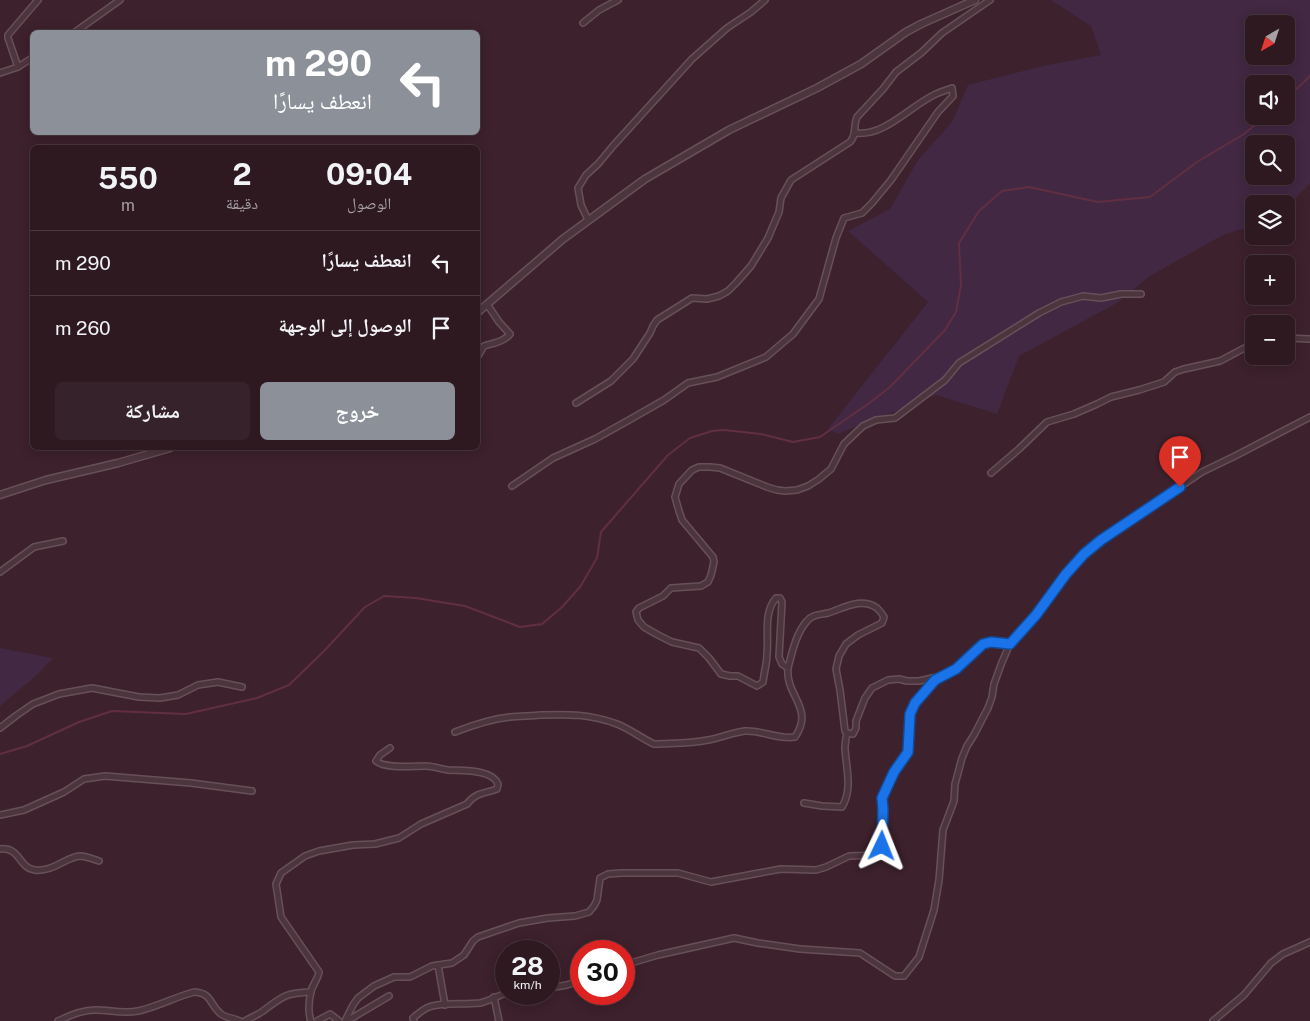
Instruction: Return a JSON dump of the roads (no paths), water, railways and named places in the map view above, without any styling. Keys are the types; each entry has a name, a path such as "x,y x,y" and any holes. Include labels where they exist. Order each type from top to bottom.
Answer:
{"street":[{"path":"18,66 8,35 38,0"},
{"path":"77,30 120,0"},
{"path":"583,23 599,10 618,0"},
{"path":"588,220 581,205 578,188 586,175 692,59 727,28 765,0"},
{"path":"480,310 563,239 645,179 729,130 817,88 867,60 920,24 975,0"},
{"path":"576,404 611,381 633,359 657,320 692,298 707,299 728,291 751,266 768,238 779,212 781,198 790,180 850,142 854,138 857,117 896,72 921,53 942,33 990,0"},
{"path":"0,73 30,59"},
{"path":"512,486 553,458 595,439 664,400 688,383 716,377 766,357 793,334 820,299 836,238 844,218 862,213 891,180 938,112 953,96 952,88 934,95 880,129 864,134 855,133"},
{"path":"788,668 782,664 779,657 782,602 780,598 776,598 767,620 767,654 763,682 757,686 738,676 721,674 699,648 672,642 644,627 638,620 636,612 639,608 663,596 671,588 702,586 708,582 711,575 714,562 713,557 682,520 675,497 679,484 692,470 699,467 720,468 777,490 797,490 808,486 831,469 844,444 863,426 876,420 895,418 945,380 959,363 1040,313 1061,302 1083,296 1101,298 1121,294 1141,294"},
{"path":"480,353 484,346 502,341 510,334 487,304"},
{"path":"1295,338 1310,339"},
{"path":"991,473 1047,422 1074,414 1111,397 1164,382 1175,372 1220,361 1245,348"},
{"path":"635,962 734,938 800,949 860,953 895,976 904,976 918,957 934,910 939,880 943,830 954,801 962,758 988,708 994,684 1010,644 1036,615 1066,574 1084,554 1101,540 1202,472 1310,417"},
{"path":"0,495 46,480 163,450"},
{"path":"0,572 34,548 63,541"},
{"path":"455,732 488,721 510,717 564,714 588,716 616,724 654,744 706,741 744,731 780,737 795,737 800,728 801,709 787,677 795,643 805,623 812,616 852,604 868,603 882,613 884,617 882,623 858,635 846,644 839,656 836,668 847,733 845,747 848,765 846,801 842,807 804,803"},
{"path":"847,733 853,734 855,732 856,721 865,698 872,688 888,680 919,681 937,677 956,669 983,644 991,642 1010,644"},
{"path":"346,1021 358,998 374,986 394,977 410,977 432,966 452,963 464,955 473,940 478,937 519,923 574,916 589,912 598,900 600,878 608,874 678,873 711,882 781,869 816,870 849,856 880,855 882,846 882,798 894,772 908,752 911,710 925,690 944,674"},
{"path":"0,728 33,704 59,694 92,688 139,697 160,698 178,695 198,685 218,682 242,687"},
{"path":"311,1021 309,1014 311,992 319,972 281,916 276,884 281,873 305,856 319,851 353,845 375,844 399,838 421,824 467,804 477,794 497,789 498,784 494,778 485,774 432,767 382,765 378,763 376,761 377,758 390,748"},
{"path":"0,815 24,810 64,792 84,780 105,776 191,783 252,791"},
{"path":"0,849 11,850 26,866 34,870 55,867 77,857 86,857 99,861"},
{"path":"1213,1021 1244,996 1270,963 1310,942"},
{"path":"438,965 445,1005"},
{"path":"58,1021 72,1014 88,1010 123,1013 140,1010 194,992 200,992 208,997 215,1008 222,1014 240,1021"},
{"path":"245,1021 261,1013 280,998 293,993 311,992"},
{"path":"346,1021 388,996"},
{"path":"412,1020 422,1010 436,1005 483,1002 494,998 499,1021"},
{"path":"317,1021 330,1014 339,1021"}],"waterway":[{"path":"1295,90 1310,76"},
{"path":"0,754 27,746 79,722 112,711 186,714 257,698 289,685 365,607 384,596 416,598 465,606 520,627 542,624 561,608 580,587 597,558 601,532 668,455 690,438 712,431 724,430 761,434 793,442 820,437 890,387 945,330 956,312 961,285 959,243 979,211 1002,191 1029,187 1098,202 1150,197 1197,162 1244,134 1255,125"}]}
